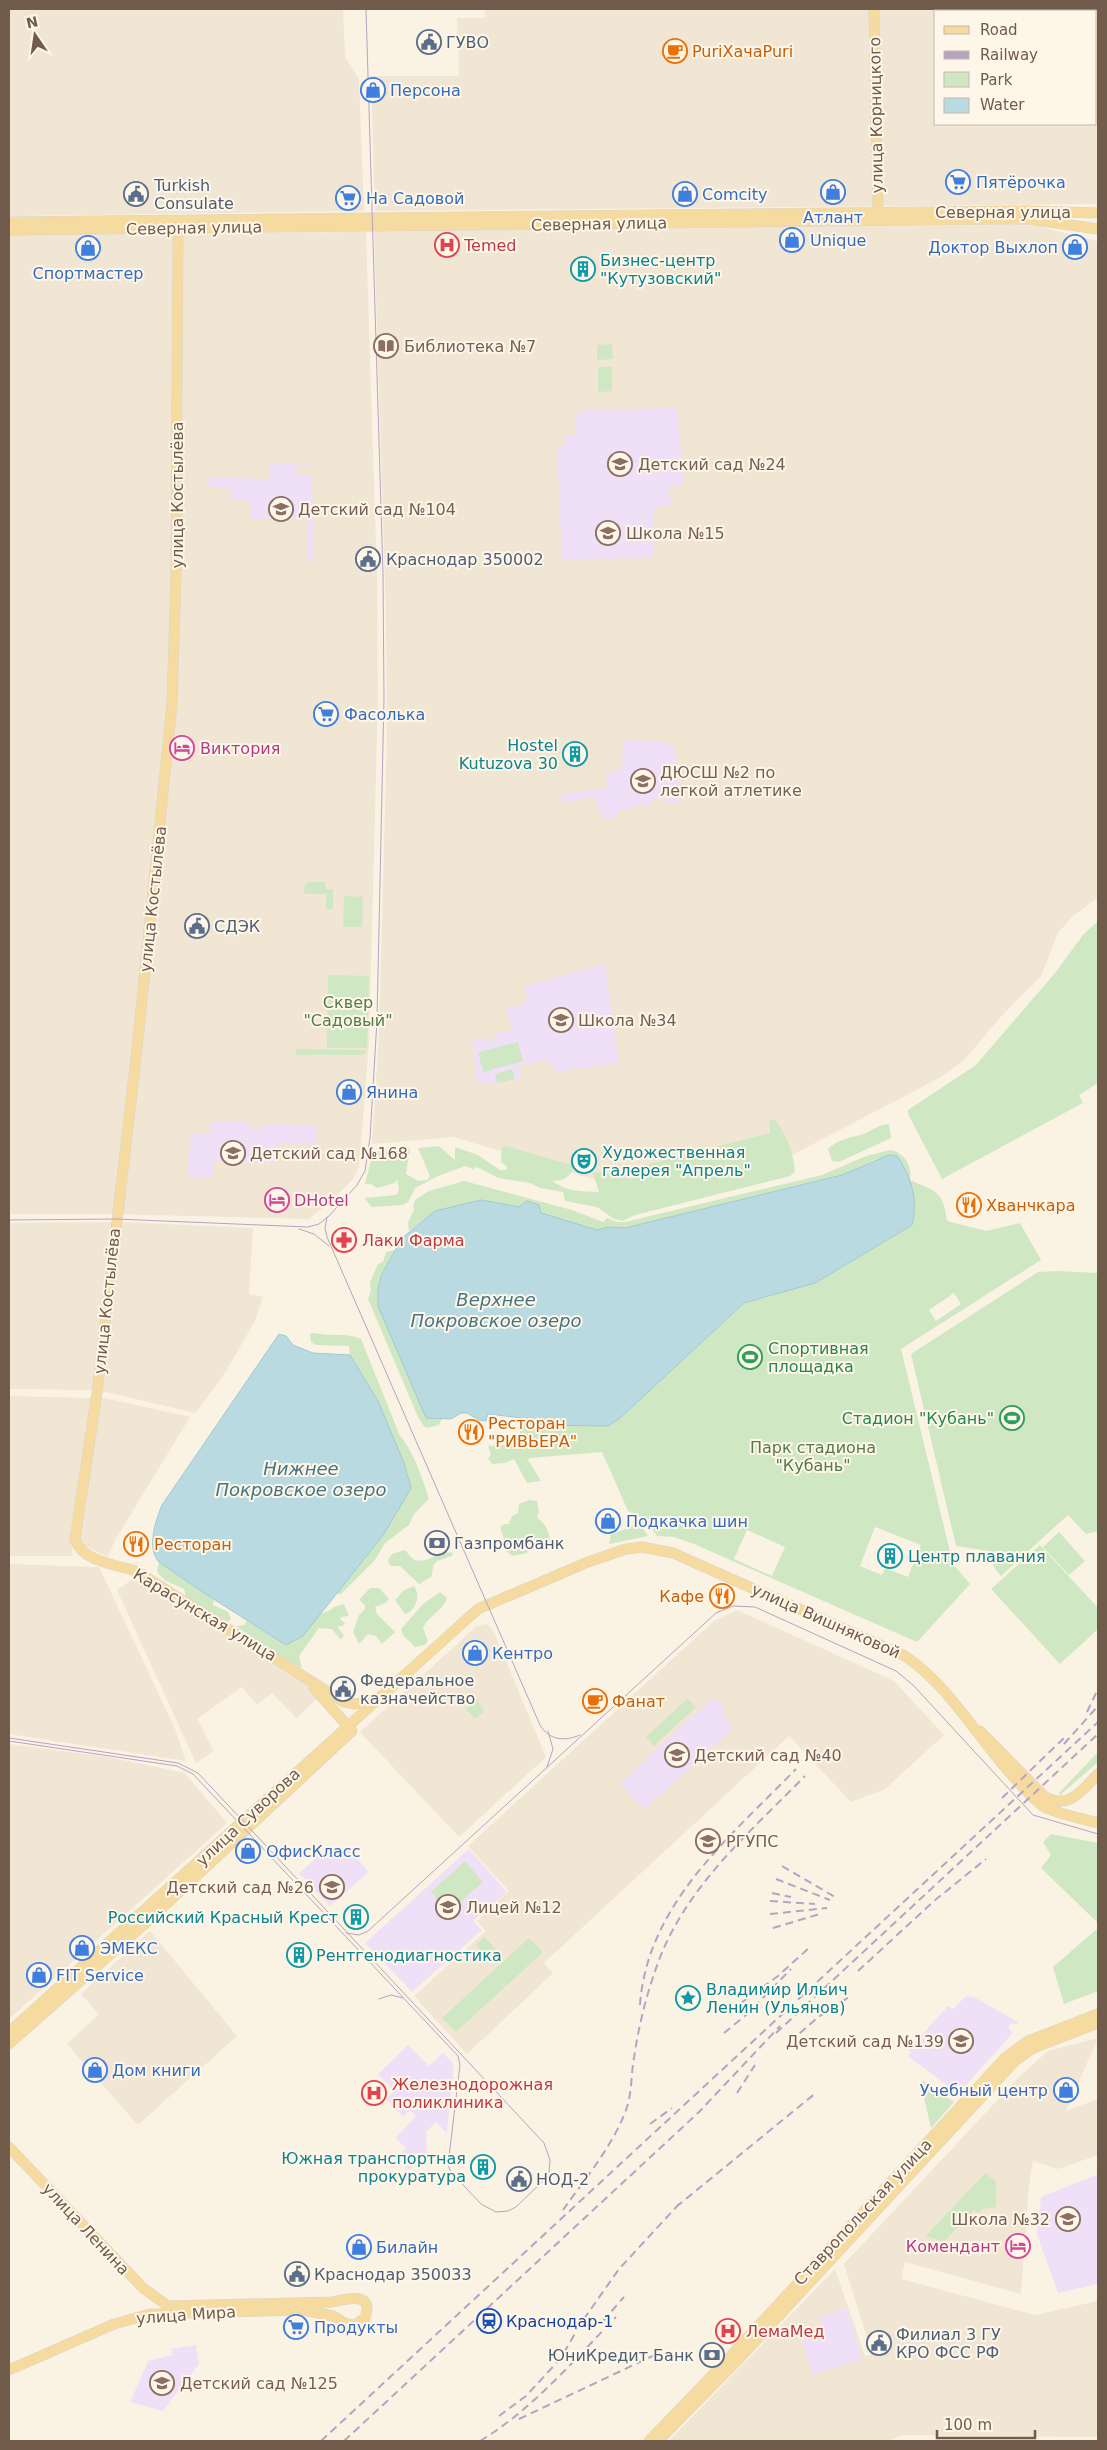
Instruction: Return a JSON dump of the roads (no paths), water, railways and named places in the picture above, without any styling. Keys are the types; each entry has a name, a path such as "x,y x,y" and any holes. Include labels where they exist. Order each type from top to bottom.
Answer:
{"main road":[{"name":"улица Корницкого","path":"874,9 878,216"},
{"name":"Северная улица","path":"9,222 178,224 878,216 1028,211 1098,213"},
{"name":"Северная улица","path":"878,216 1028,219 1098,229"},
{"name":"Северная улица","path":"9,230 178,224"},
{"name":"улица Костылёва","path":"100,1560 80,1549 75,1539 97,1393 135,1068 172,704 176,566 178,224"},
{"name":"улица Суворова","path":"9,2044 148,1921 350,1728 375,1701 478,1609 606,1555 626,1549 642,1547"},
{"name":"улица Вишняковой","path":"642,1547 673,1553 905,1656 920,1667 972,1724 985,1745 1038,1802 1056,1811 1098,1823"},
{"name":"Карасунская улица","path":"100,1560 136,1571 344,1702 353,1704 375,1701"},
{"name":"Карасунская улица","path":"306,1677 350,1728"},
{"path":"972,1724 991,1740 1045,1797 1056,1803 1070,1800 1098,1774"},
{"name":"улица Суворова","path":"9,2032 350,1728"},
{"name":"Ставропольская улица","path":"649,2441 729,2358 1006,2058 1028,2041 1098,2014"},
{"name":"Ставропольская улица","path":"658,2441 748,2348 1015,2061 1033,2048 1098,2023"},
{"name":"улица Ленина","path":"9,2147 143,2288 168,2306"},
{"path":"358,2298 365,2304 367,2314 359,2324 351,2325 342,2321 338,2310 345,2300 358,2298"},
{"name":"улица Мира","path":"168,2306 332,2302 345,2300"},
{"name":"улица Мира","path":"9,2370 114,2324 150,2314 302,2310 333,2316 342,2321"}],"water":[{"name":"Верхнее Покровское озеро","path":"889,1155 897,1156 910,1181 914,1198 912,1225 815,1283 744,1303 619,1419 608,1426 535,1425 530,1430 522,1422 522,1418 488,1414 486,1421 479,1420 467,1413 461,1413 451,1419 426,1418 378,1306 378,1288 382,1274 402,1238 435,1211 481,1200 519,1207 527,1201 539,1205 541,1213 597,1230 608,1227 625,1228 842,1175"},
{"name":"Нижнее Покровское озеро","path":"279,1334 286,1336 293,1345 313,1353 350,1355 378,1401 404,1463 411,1488 384,1534 303,1636 286,1645 159,1562 153,1549 153,1534 162,1505"}],"tram line":[{"path":"9,1220 116,1219 308,1227 319,1224 329,1216 357,1185 365,1171 370,1138 377,1020 384,698 383,574 366,9"},
{"path":"327,1217 325,1228 327,1237 540,1725 552,1737 563,1739 580,1735"},
{"path":"299,1229 314,1234 329,1246"},
{"path":"346,1933 359,1935 368,1931 716,1613 733,1606 755,1607 896,1671 913,1685 1033,1815 1098,1834"},
{"path":"547,1767 553,1749 548,1731"},
{"path":"9,1738 178,1763 198,1773 544,2143 550,2160 549,2173 545,2179 516,2207 508,2211 496,2212 481,2204 451,2172 448,2165 460,2065 458,2056 193,1774 177,1766 9,1741"},
{"path":"379,1999 391,1995 403,1998"}],"railway":[{"path":"1087,1712 1098,1689"},
{"path":"1064,1744 1098,1706"},
{"path":"321,2441 1098,1722"},
{"path":"776,2033 1098,1734"},
{"path":"1002,1798 1066,1736"},
{"path":"640,2005 646,1969 658,1935 675,1904 696,1874 720,1846 796,1769"},
{"path":"563,2210 599,2160 622,2120 629,2101 633,2064 644,2006 656,1967 673,1929 705,1881 744,1837 805,1776"},
{"path":"858,1971 934,1901 986,1859"},
{"path":"782,1866 835,1897"},
{"path":"776,1879 830,1900"},
{"path":"772,1893 791,1897"},
{"path":"770,1901 815,1904"},
{"path":"770,1914 827,1908"},
{"path":"773,1928 820,1914"},
{"path":"741,2003 778,1976 810,1947"},
{"path":"724,2033 746,2015 791,1969"},
{"path":"790,2042 817,2018 852,1995"},
{"path":"344,2441 699,2112 780,2026"},
{"path":"737,2093 755,2065"},
{"path":"676,2207 817,2092"},
{"path":"650,2124 672,2108"},
{"path":"499,2416 526,2396 561,2358 581,2323 619,2269 680,2203"},
{"path":"603,2321 624,2297"},
{"path":"480,2441 518,2414 535,2399 616,2317"},
{"path":"519,2419 659,2353"}],"place":[{"name":"ГУВО","path":"429,42"},
{"name":"PuriХачаPuri","path":"675,51"},
{"name":"Персона","path":"373,90"},
{"name":"Пятёрочка","path":"958,182"},
{"name":"Атлант","path":"833,192"},
{"name":"Turkish Consulate","path":"136,194"},
{"name":"Comcity","path":"685,194"},
{"name":"На Садовой","path":"348,198"},
{"name":"Unique","path":"792,240"},
{"name":"Temed","path":"447,245"},
{"name":"Доктор Выхлоп","path":"1075,247"},
{"name":"Спортмастер","path":"88,248"},
{"name":"Бизнес-центр \"Кутузовский\"","path":"583,269"},
{"name":"Библиотека №7","path":"386,346"},
{"name":"Детский сад №24","path":"620,464"},
{"name":"Детский сад №104","path":"281,509"},
{"name":"Школа №15","path":"608,533"},
{"name":"Краснодар 350002","path":"368,559"},
{"name":"Фасолька","path":"326,714"},
{"name":"Виктория","path":"182,748"},
{"name":"Hostel Kutuzova 30","path":"575,754"},
{"name":"ДЮСШ №2 по легкой атлетике","path":"643,781"},
{"name":"СДЭК","path":"197,926"},
{"name":"Школа №34","path":"561,1020"},
{"name":"Янина","path":"349,1092"},
{"name":"Детский сад №168","path":"233,1153"},
{"name":"Художественная галерея \"Апрель\"","path":"584,1161"},
{"name":"DHotel","path":"277,1200"},
{"name":"Хванчкара","path":"969,1205"},
{"name":"Лаки Фарма","path":"344,1240"},
{"name":"Спортивная площадка","path":"750,1357"},
{"name":"Стадион \"Кубань\"","path":"1012,1418"},
{"name":"Ресторан \"РИВЬЕРА\"","path":"471,1432"},
{"name":"Подкачка шин","path":"608,1521"},
{"name":"Газпромбанк","path":"437,1543"},
{"name":"Ресторан","path":"136,1544"},
{"name":"Центр плавания","path":"890,1556"},
{"name":"Кафе","path":"722,1596"},
{"name":"Кентро","path":"475,1653"},
{"name":"Федеральное казначейство","path":"343,1689"},
{"name":"Фанат","path":"595,1701"},
{"name":"Детский сад №40","path":"677,1755"},
{"name":"РГУПС","path":"708,1841"},
{"name":"ОфисКласс","path":"248,1851"},
{"name":"Детский сад №26","path":"332,1887"},
{"name":"Лицей №12","path":"448,1907"},
{"name":"Российский Красный Крест","path":"356,1917"},
{"name":"ЭМЕКС","path":"82,1948"},
{"name":"Рентгенодиагностика","path":"299,1955"},
{"name":"FIT Service","path":"39,1975"},
{"name":"Владимир Ильич Ленин (Ульянов)","path":"688,1998"},
{"name":"Детский сад №139","path":"961,2041"},
{"name":"Дом книги","path":"95,2070"},
{"name":"Учебный центр","path":"1066,2090"},
{"name":"Железнодорожная поликлиника","path":"374,2093"},
{"name":"Южная транспортная прокуратура","path":"483,2167"},
{"name":"НОД-2","path":"519,2179"},
{"name":"Школа №32","path":"1068,2219"},
{"name":"Комендант","path":"1018,2246"},
{"name":"Билайн","path":"359,2247"},
{"name":"Краснодар 350033","path":"297,2274"},
{"name":"Краснодар-1","path":"489,2321"},
{"name":"Продукты","path":"296,2327"},
{"name":"ЛемаМед","path":"728,2331"},
{"name":"Филиал 3 ГУ КРО ФСС РФ","path":"879,2343"},
{"name":"ЮниКредит Банк","path":"712,2355"},
{"name":"Детский сад №125","path":"162,2383"}],"park label":[{"name":"Сквер \"Садовый\"","path":"348,1011"},
{"name":"Парк стадиона \"Кубань\"","path":"813,1456"}]}
